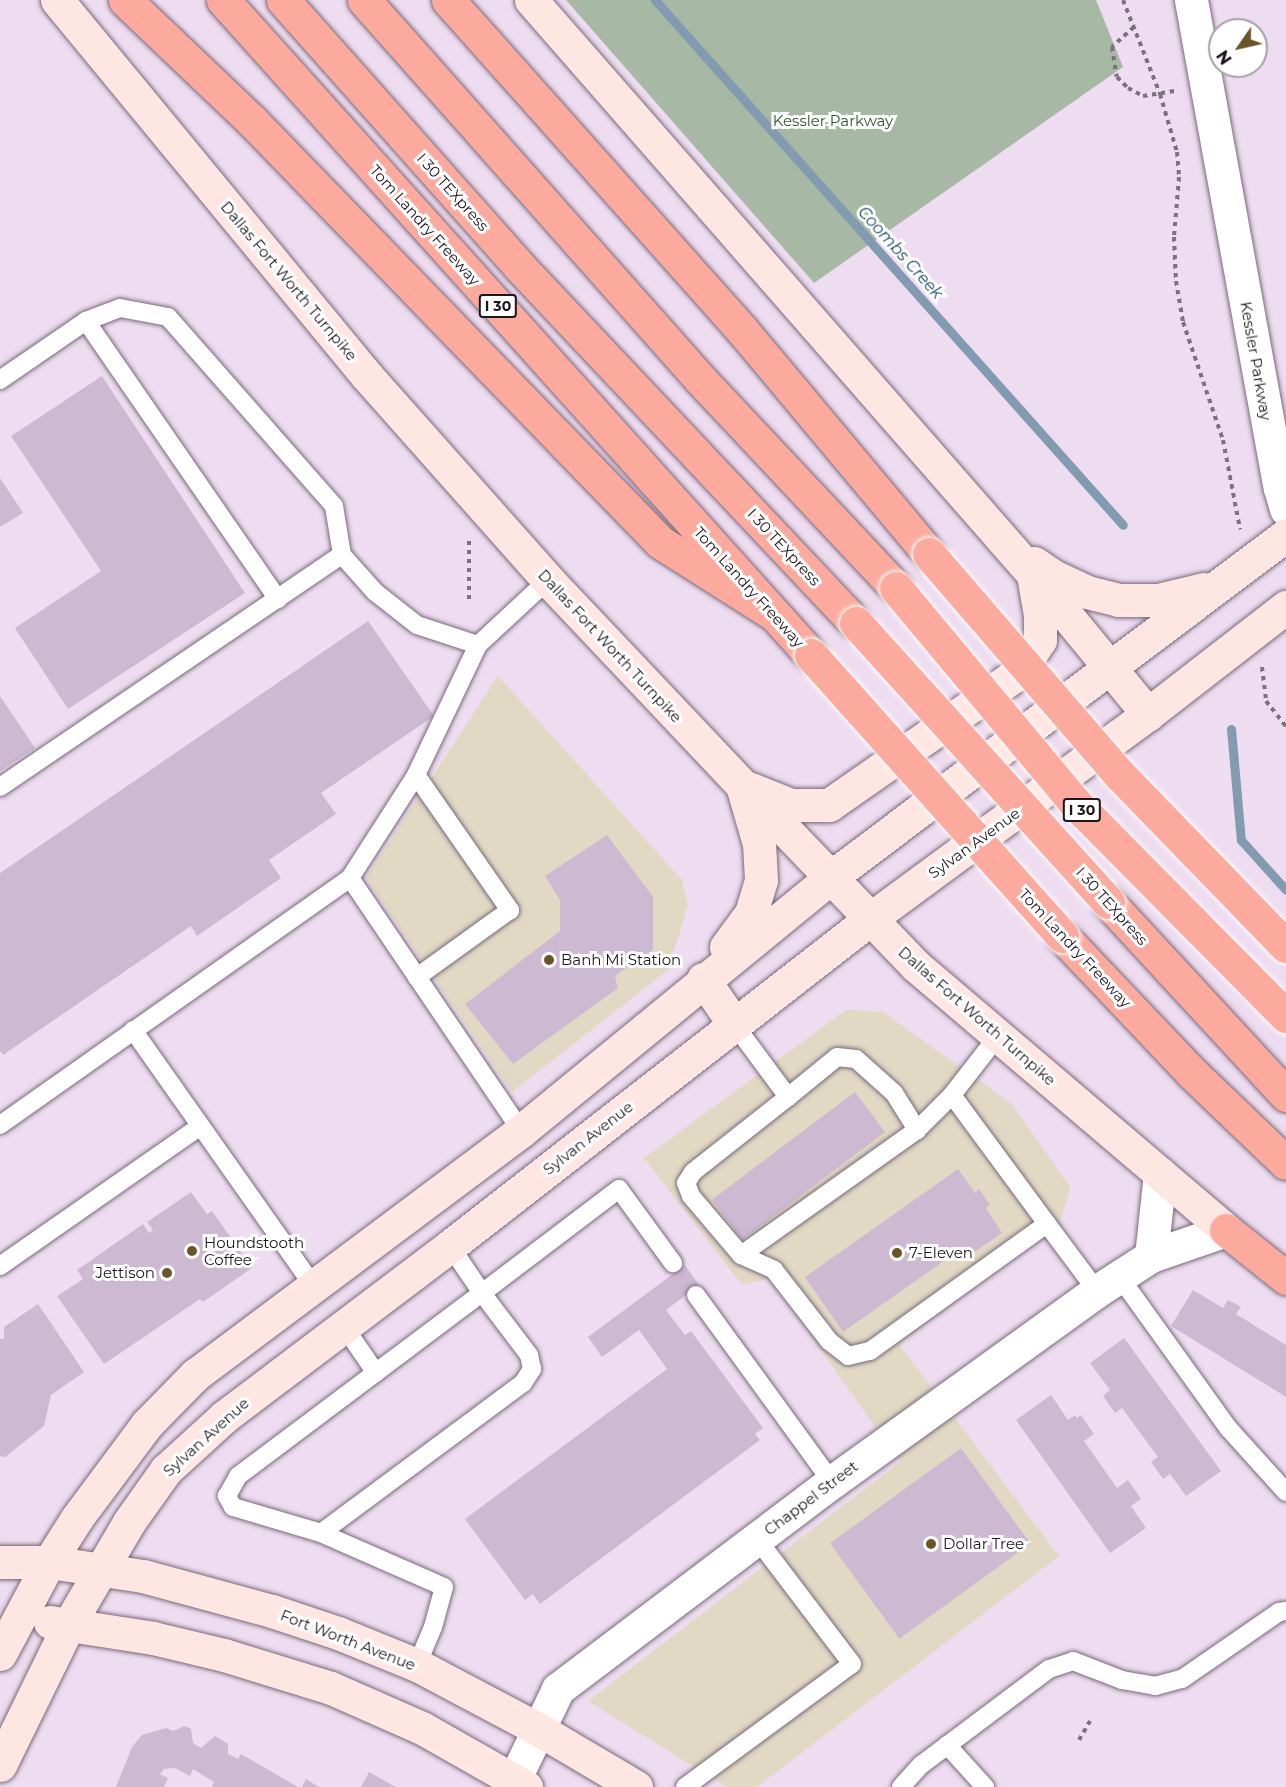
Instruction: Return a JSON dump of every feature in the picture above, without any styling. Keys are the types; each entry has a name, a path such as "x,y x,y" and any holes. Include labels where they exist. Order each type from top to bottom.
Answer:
{"highway":[{"path":"125,0 252,121 660,542 772,613"},
{"name":"Tom Landry Freeway","path":"223,0 1062,936 1192,1074 1286,1163"},
{"name":"I 30 TEXpress","path":"283,0 519,266 856,623 1286,1095"},
{"name":"I 30","path":"364,0 700,379 896,588 1075,803 1286,1016"},
{"path":"448,0 742,330 929,554 1120,775 1286,946"},
{"path":"1226,1230 1286,1278"}],"main road":[{"path":"531,0 1003,539 1148,714"},
{"name":"Dallas Fort Worth Turnpike","path":"53,1 367,376 548,580 741,784 916,966 1226,1230"},
{"path":"0,1654 9,1617 49,1562 77,1518 147,1424 195,1375 521,1131 703,979 831,877 1286,535"},
{"path":"1003,539 1053,576 1087,592 1118,600 1158,600 1217,586"},
{"path":"741,784 791,806 829,805 1017,674 1040,640 1040,615 1032,573"},
{"name":"Sylvan Avenue","path":"0,1766 69,1624 101,1569 166,1470 224,1417 450,1246 870,919 1148,714 1286,608"},
{"path":"703,979 751,913 761,880 759,844 741,784"},
{"path":"703,979 734,1024"},
{"path":"313,1285 343,1325"},
{"name":"Fort Worth Avenue","path":"0,1562 49,1562 143,1576 272,1611 338,1633 417,1665 538,1729 636,1787"},
{"path":"9,1617 153,1638 224,1655 331,1688 422,1728 516,1785"}],"street":[{"name":"Kessler Parkway","path":"1191,0 1280,488 1286,509"},
{"path":"1151,1256 1160,1173"},
{"name":"Chappel Street","path":"516,1785 538,1729 558,1689 832,1482 1108,1284 1151,1256 1226,1230"}],"lane":[{"path":"0,380 86,321 120,308 168,317 334,506 342,555 375,592 417,625 478,645"},
{"path":"86,321 278,599"},
{"path":"0,788 342,555"},
{"path":"0,1125 350,878 416,775 478,645 548,580"},
{"path":"416,775 510,910 417,977"},
{"path":"350,878 521,1131"},
{"path":"734,1024 788,1097"},
{"path":"132,1030 313,1285"},
{"path":"741,1255 917,1130 952,1095 998,1036"},
{"path":"917,1130 894,1093 856,1059 837,1057 693,1172 686,1183 691,1196 741,1255 774,1270 829,1341 848,1356 870,1351 1047,1224"},
{"path":"952,1095 1047,1224 1108,1284 1229,1430 1286,1492"},
{"path":"0,1266 199,1127"},
{"path":"417,1665 433,1627 444,1587 321,1533 233,1507 227,1496 238,1476 619,1189 673,1263"},
{"path":"321,1533 523,1383 532,1369 529,1355 450,1246"},
{"path":"696,1295 832,1482"},
{"path":"343,1325 376,1373"},
{"path":"685,1787 852,1664 757,1539"},
{"path":"901,1787 921,1765 1048,1669 1073,1661 1122,1680 1155,1686 1182,1679 1279,1612 1286,1611"},
{"path":"947,1745 985,1787"}],"path":[{"path":"1123,0 1160,94 1177,152 1179,177 1174,259 1183,322 1223,440 1240,534"},
{"path":"1134,27 1112,47 1118,77 1128,88 1143,96 1205,85"},
{"path":"1263,673 1266,701 1286,727"},
{"path":"1079,1740 1090,1721"}],"shaded area":[{"path":"498,676 682,880 688,905 668,970 512,1092 366,878"},
{"path":"846,1010 883,1012 1012,1104 1070,1187 1059,1226 899,1344 1059,1556 757,1787 726,1787 588,1701 900,1462 770,1278 742,1285 644,1158"}],"green space":[{"name":"Kessler Parkway","path":"566,0 1096,0 1123,67 814,283"}],"building":[{"path":"102,376 245,593 68,709 15,628 101,571 11,436"},
{"path":"0,478 23,513 0,527"},
{"path":"368,621 434,716 321,793 336,814 269,860 281,878 197,936 191,926 3,1055 0,1051 0,873"},
{"path":"0,696 35,748 0,771"},
{"path":"607,835 653,897 653,950 615,976 618,988 513,1064 465,1004 560,931 560,900 545,876"},
{"path":"855,1092 885,1132 742,1240 712,1200"},
{"name":"7-Eleven","path":"958,1169 975,1193 979,1189 990,1205 986,1208 1002,1233 967,1257 961,1249 843,1332 805,1277"},
{"path":"191,1192 207,1214 212,1211 252,1268 203,1302 200,1299 104,1364 57,1296 83,1279 77,1270 143,1224 149,1233 153,1230 147,1222"},
{"path":"685,1265 699,1285 666,1310 685,1335 691,1331 763,1428 755,1434 760,1440 540,1604 533,1594 525,1600 465,1519 667,1369 639,1330 602,1357 588,1337"},
{"path":"1193,1290 1223,1308 1228,1300 1241,1307 1236,1314 1286,1345 1286,1397 1171,1326"},
{"path":"38,1304 84,1372 51,1395 44,1426 5,1457 0,1456 0,1339 4,1339 4,1327"},
{"path":"1124,1338 1221,1471 1186,1496 1170,1474 1163,1479 1151,1462 1158,1457 1122,1408 1115,1413 1103,1396 1110,1390 1090,1363"},
{"path":"1051,1395 1068,1420 1075,1415 1077,1418 1081,1415 1094,1434 1084,1441 1117,1488 1128,1480 1141,1499 1131,1506 1146,1528 1110,1553 1016,1420"},
{"name":"Dollar Tree","path":"961,1448 1030,1543 899,1639 830,1543"},
{"path":"185,1726 191,1729 193,1743 201,1748 215,1736 228,1744 228,1754 238,1759 241,1754 298,1787 212,1787 214,1782 193,1769 190,1776 175,1768 164,1769 160,1774 168,1778 164,1787 116,1787 132,1747 142,1735 166,1728 173,1731"},
{"path":"369,1772 396,1787 361,1787"},
{"path":"306,1779 319,1787 302,1787"}],"waterway":[{"name":"Coombs Creek","path":"655,0 1123,525"},
{"name":"Coombs Creek","path":"1231,729 1241,840 1286,890"}],"place":[{"name":"Banh Mi Station","path":"549,960"},
{"name":"Houndstooth Coffee","path":"192,1251"},
{"name":"7-Eleven","path":"897,1253"},
{"name":"Jettison","path":"167,1273"},
{"name":"Dollar Tree","path":"931,1544"}]}
